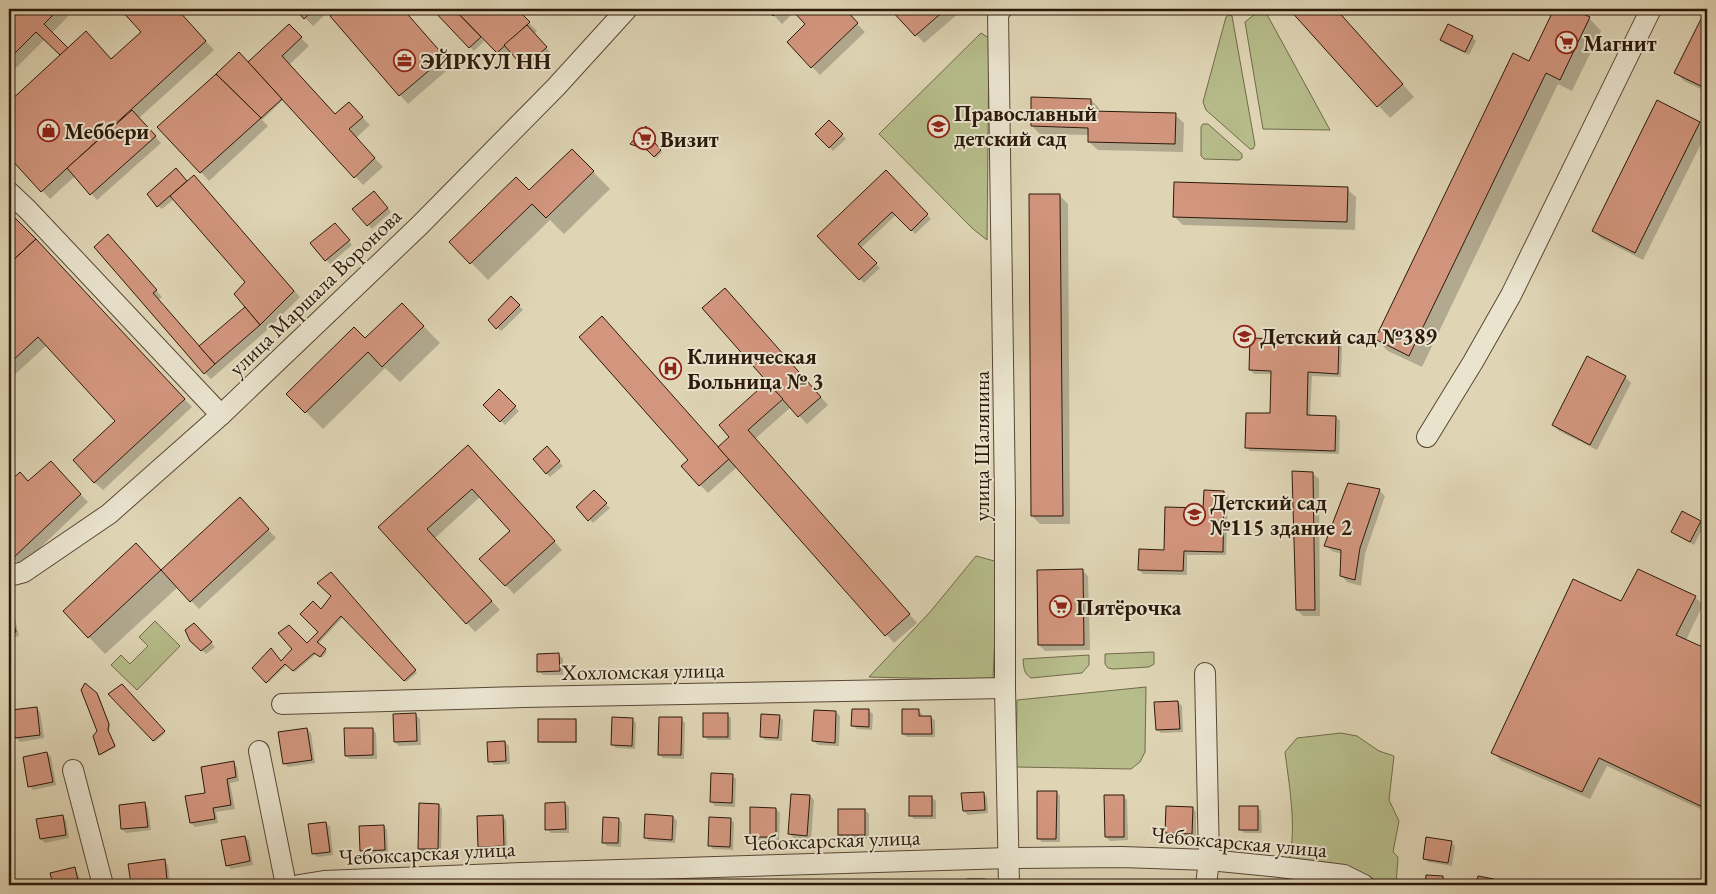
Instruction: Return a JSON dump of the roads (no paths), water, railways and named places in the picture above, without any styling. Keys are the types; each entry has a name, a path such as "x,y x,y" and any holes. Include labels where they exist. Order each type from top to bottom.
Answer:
{"street":[{"name":"улица Маршала Воронова","path":"9,576 24,572 109,514 221,416 419,226 556,87 627,9"},
{"name":"улица Шаляпина","path":"1002,9 998,12 1005,500 1005,688 1009,885"},
{"path":"1427,437 1511,295 1652,9"},
{"path":"9,192 221,416"},
{"path":"1205,672 1209,860 1206,885"},
{"name":"Хохломская улица","path":"282,704 1005,688"},
{"path":"259,751 286,885"},
{"path":"73,770 103,885"},
{"name":"Чебоксарская улица","path":"299,885 531,872 1009,858 1122,857 1209,860 1280,867 1344,876 1364,885"}],"place":[{"name":"Магнит","path":"1567,43"},
{"name":"ЭЙРКУЛ НН","path":"404,61"},
{"name":"Православный детский сад","path":"938,126"},
{"name":"Меббери","path":"48,131"},
{"name":"Визит","path":"644,139"},
{"name":"Детский сад №389","path":"1244,336"},
{"name":"Клиническая Больница № 3","path":"671,369"},
{"name":"Детский сад №115 здание 2","path":"1194,515"},
{"name":"Пятёрочка","path":"1060,607"}]}
